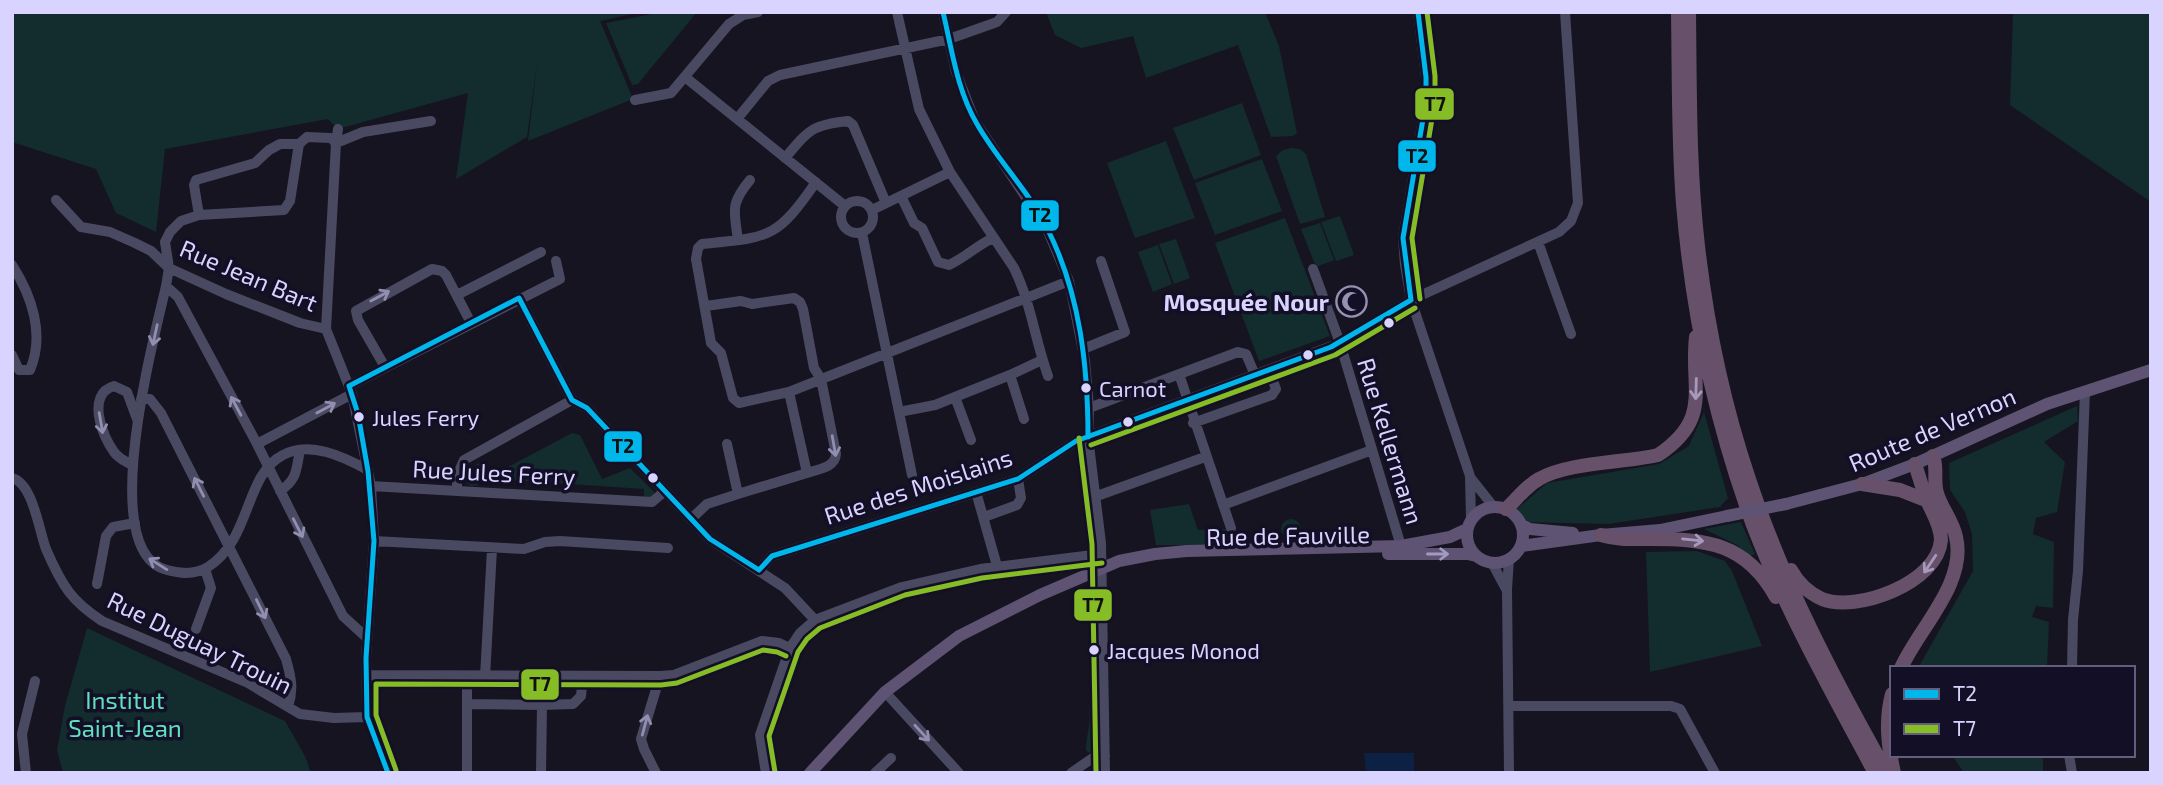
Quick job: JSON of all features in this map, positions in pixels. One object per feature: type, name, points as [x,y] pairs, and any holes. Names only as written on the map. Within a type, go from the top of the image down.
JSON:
[{"type":"highway","points":[[1678,12],[1683,201],[1698,321],[1718,412],[1754,525],[1797,627],[1875,773]]},
{"type":"highway","points":[[1689,12],[1692,185],[1703,284],[1726,395],[1749,479],[1767,526],[1812,630],[1887,773]]},
{"type":"highway","points":[[1500,508],[1541,477],[1658,455],[1681,437],[1695,404],[1697,387],[1694,352],[1698,321]]},
{"type":"highway","points":[[1902,666],[1955,575],[1958,559],[1957,538],[1936,492],[1933,456]]},
{"type":"highway","points":[[1767,526],[1792,573],[1804,588],[1824,600],[1839,602],[1862,599],[1897,590],[1914,582],[1925,572],[1935,559],[1941,541],[1939,525],[1915,464]]},
{"type":"highway","points":[[1862,484],[1900,490],[1928,501]]},
{"type":"highway","points":[[1601,535],[1614,539],[1689,539],[1730,549],[1762,575],[1783,611],[1797,627]]},
{"type":"highway","points":[[1890,712],[1890,755]]},
{"type":"main road","name":"Route de Vernon","points":[[1601,535],[1660,530],[1786,504],[1862,484],[1915,464],[2011,418],[2151,370]]},
{"type":"main road","points":[[1485,508],[1500,508],[1518,518],[1523,532],[1521,546],[1509,559],[1492,564],[1476,556],[1467,544],[1469,524],[1485,508]]},
{"type":"main road","name":"Rue de Fauville","points":[[810,773],[886,692],[960,636],[1040,595],[1123,560],[1187,551],[1401,546],[1450,537],[1469,524]]},
{"type":"main road","points":[[1521,525],[1551,531],[1601,535]]},
{"type":"main road","points":[[1521,546],[1601,535]]},
{"type":"main road","name":"Rue de Fauville","points":[[1101,569],[1185,558],[1476,556]]},
{"type":"street","points":[[635,100],[671,93],[729,24],[743,15],[758,12]]},
{"type":"street","points":[[897,12],[919,109],[950,172],[1014,268],[1027,297],[1048,376]]},
{"type":"street","points":[[943,12],[956,72],[975,121],[1047,229],[1069,281],[1083,349],[1088,437],[1097,496],[1101,554],[1105,773]]},
{"type":"street","points":[[737,119],[768,80],[780,75],[948,39],[997,22],[1006,12]]},
{"type":"street","points":[[1418,12],[1426,77],[1426,101],[1403,238],[1411,300],[1470,477],[1469,524]]},
{"type":"street","name":"Rue des Moislains","points":[[759,570],[772,556],[1017,479],[1076,441],[1340,343],[1411,300],[1559,232],[1571,221],[1578,204],[1565,12]]},
{"type":"street","points":[[685,77],[845,206]]},
{"type":"street","points":[[336,143],[363,132],[431,121]]},
{"type":"street","points":[[785,158],[809,130],[826,123],[848,121],[853,125],[886,203]]},
{"type":"street","points":[[326,329],[338,129]]},
{"type":"street","points":[[336,143],[331,138],[307,137],[299,144],[290,201],[284,210],[199,215],[181,221],[170,232],[165,242],[169,268],[142,399],[132,465],[136,536],[152,563],[173,572],[193,573],[205,569],[231,547],[268,467],[281,455],[300,450],[334,454],[368,470]]},
{"type":"street","points":[[199,215],[194,185],[196,180],[255,163],[280,144],[299,144]]},
{"type":"street","points":[[872,210],[950,172]]},
{"type":"street","points":[[737,240],[734,206],[738,195],[750,180]]},
{"type":"street","points":[[816,182],[798,208],[780,227],[767,235],[702,244],[698,248],[696,259],[711,343],[721,353],[733,398],[739,403],[789,392],[1069,281]]},
{"type":"street","points":[[901,195],[914,223],[922,228],[938,262],[949,265],[968,256],[974,247],[993,238]]},
{"type":"street","name":"Rue Jean Bart","points":[[56,200],[82,227],[110,232],[135,243],[150,251],[169,268],[226,294],[300,323],[326,329],[351,390],[371,486],[374,541],[367,638],[367,717],[388,773]]},
{"type":"street","points":[[860,201],[872,210],[872,224],[862,233],[851,232],[843,225],[841,215],[845,206],[860,201]]},
{"type":"street","points":[[862,233],[912,475]]},
{"type":"street","points":[[1538,242],[1570,334]]},
{"type":"street","points":[[457,295],[541,252]]},
{"type":"street","points":[[257,444],[351,390],[385,367],[560,279],[556,261]]},
{"type":"street","points":[[1083,349],[1125,332],[1101,261]]},
{"type":"street","points":[[12,265],[32,307],[37,327],[30,370],[19,370],[12,355]]},
{"type":"street","points":[[385,367],[358,320],[358,308],[436,269],[446,275],[471,323]]},
{"type":"street","name":"Rue Kellermann","points":[[1313,269],[1340,343],[1401,546]]},
{"type":"street","points":[[166,286],[178,298],[257,444],[343,615],[367,638]]},
{"type":"street","points":[[519,298],[572,400],[587,408],[710,539],[785,589],[815,620]]},
{"type":"street","points":[[691,519],[707,504],[807,473],[832,464],[836,459],[821,379],[814,368],[800,302],[794,298],[752,304],[741,301],[706,306]]},
{"type":"street","points":[[1088,408],[1242,352],[1246,354],[1255,375]]},
{"type":"street","points":[[899,412],[935,405],[1042,360]]},
{"type":"street","points":[[1193,423],[1272,395],[1276,389],[1269,370]]},
{"type":"street","points":[[1179,374],[1193,423],[1231,528]]},
{"type":"street","points":[[1010,375],[1024,419]]},
{"type":"street","points":[[132,465],[120,459],[103,436],[99,410],[104,390],[114,386],[127,392],[138,422]]},
{"type":"street","points":[[2071,666],[2085,391]]},
{"type":"street","points":[[789,392],[807,473]]},
{"type":"street","points":[[956,397],[971,440]]},
{"type":"street","points":[[142,399],[150,399],[156,404],[286,659],[292,679],[292,695],[288,707]]},
{"type":"street","points":[[457,491],[457,476],[464,460],[572,400]]},
{"type":"street","points":[[727,444],[738,494]]},
{"type":"street","points":[[280,491],[291,484],[294,478],[300,450]]},
{"type":"street","points":[[1223,505],[1373,450]]},
{"type":"street","points":[[1097,496],[1205,457]]},
{"type":"street","points":[[1470,477],[1500,508]]},
{"type":"street","name":"Rue Duguay Trouin","points":[[12,478],[19,480],[24,486],[45,547],[69,593],[102,621],[248,683],[308,716],[367,717]]},
{"type":"street","points":[[984,517],[1017,505],[1021,498],[1017,479]]},
{"type":"street","name":"Rue Jules Ferry","points":[[371,486],[652,502],[665,491]]},
{"type":"street","points":[[976,492],[997,566]]},
{"type":"street","points":[[97,584],[106,536],[113,527],[135,523]]},
{"type":"street","points":[[374,541],[492,549],[523,549],[545,542],[560,541],[668,548]]},
{"type":"street","points":[[485,677],[492,549]]},
{"type":"street","points":[[766,773],[760,735],[790,648],[800,633],[815,620],[902,587],[997,566],[1101,554]]},
{"type":"street","points":[[1509,559],[1509,773]]},
{"type":"street","points":[[1492,564],[1507,589]]},
{"type":"street","points":[[196,629],[211,588],[205,569]]},
{"type":"street","points":[[367,675],[660,676],[674,675],[762,641],[779,643],[790,648]]},
{"type":"street","points":[[467,676],[467,773]]},
{"type":"street","points":[[467,704],[573,704],[581,696],[583,676]]},
{"type":"street","points":[[656,773],[641,739],[660,676]]},
{"type":"street","points":[[26,773],[22,734],[36,681]]},
{"type":"street","points":[[886,692],[959,773]]},
{"type":"street","points":[[541,773],[542,705]]},
{"type":"street","points":[[1508,706],[1671,706],[1680,709],[1715,773]]},
{"type":"street","points":[[1071,773],[1097,755],[1105,755]]},
{"type":"street","points":[[875,773],[891,758]]},
{"type":"green space","points":[[12,12],[642,12],[600,21],[633,99],[528,141],[537,64],[527,137],[456,179],[468,93],[338,129],[328,119],[165,149],[156,232],[116,213],[96,169],[12,142]]},
{"type":"green space","points":[[662,12],[697,12],[638,84],[632,85],[606,23]]},
{"type":"green space","points":[[1046,12],[1265,12],[1279,46],[1297,133],[1293,136],[1271,137],[1238,45],[1146,78],[1133,36],[1081,48],[1055,35]]},
{"type":"green space","points":[[2013,12],[2151,12],[2151,202],[2010,105]]},
{"type":"green space","points":[[1242,103],[1261,155],[1194,180],[1173,128]]},
{"type":"green space","points":[[1166,141],[1195,218],[1135,238],[1107,163]]},
{"type":"green space","points":[[1300,149],[1306,154],[1325,217],[1300,224],[1276,156],[1283,150]]},
{"type":"green space","points":[[1262,159],[1282,211],[1215,235],[1195,183]]},
{"type":"green space","points":[[1340,216],[1354,255],[1336,261],[1321,222]]},
{"type":"green space","points":[[1285,218],[1330,336],[1259,361],[1215,243]]},
{"type":"green space","points":[[1320,223],[1334,260],[1316,267],[1301,229]]},
{"type":"green space","points":[[1176,239],[1190,278],[1174,284],[1159,244]]},
{"type":"green space","points":[[1158,245],[1172,284],[1153,292],[1138,252]]},
{"type":"green space","points":[[2077,406],[2078,421],[2044,442],[2065,462],[2057,512],[2036,518],[2033,534],[2054,542],[2053,608],[2036,606],[2032,617],[2049,622],[2047,666],[1919,666],[1973,571],[1972,534],[1965,512],[1950,490],[1949,463]]},
{"type":"green space","points":[[1704,412],[1728,498],[1720,507],[1608,524],[1524,522],[1517,509],[1547,483],[1659,464],[1689,446]]},
{"type":"green space","points":[[572,433],[580,435],[602,479],[630,468],[655,493],[651,497],[644,497],[644,489],[479,478],[478,485],[471,486],[465,482],[467,472],[480,462],[493,475]]},
{"type":"green space","points":[[1189,504],[1198,530],[1228,529],[1232,540],[1226,545],[1156,545],[1150,510]]},
{"type":"green space","points":[[1291,519],[1298,522],[1301,529],[1298,536],[1291,539],[1284,536],[1281,529],[1284,522]]},
{"type":"green space","points":[[1741,522],[1755,554],[1750,556],[1737,545],[1704,529]]},
{"type":"green space","points":[[1697,551],[1725,561],[1732,571],[1762,646],[1650,672],[1646,552]]},
{"type":"green space","name":"Institut Saint-Jean","points":[[87,628],[285,721],[305,756],[311,773],[63,773],[57,750],[65,706]]},
{"type":"green space","points":[[1096,694],[1097,744],[1089,753],[1086,750],[1090,706],[1093,695]]},
{"type":"green space","points":[[1953,757],[2043,757],[2043,773],[1964,773]]},
{"type":"water","points":[[1364,753],[1414,753],[1414,773],[1366,773]]},
{"type":"transit line","name":"T2","points":[[943,12],[956,70],[970,111],[985,138],[1040,216],[1068,279],[1084,357],[1088,437]]},
{"type":"transit line","name":"T2","points":[[1411,300],[1403,238],[1426,101],[1426,77],[1418,12]]},
{"type":"transit line","name":"T7","points":[[1420,299],[1412,238],[1435,101],[1435,76],[1427,12]]},
{"type":"transit line","name":"T2","points":[[519,298],[572,400],[587,408],[710,539],[759,570]]},
{"type":"transit line","name":"T2","points":[[349,386],[519,298]]},
{"type":"transit line","name":"T2","points":[[759,570],[772,556],[1018,479],[1076,441],[1331,347],[1411,300]]},
{"type":"transit line","name":"T7","points":[[1091,445],[1335,355],[1415,308]]},
{"type":"transit line","name":"T2","points":[[349,386],[358,414],[368,471],[374,541],[366,658],[367,717],[388,773]]},
{"type":"transit line","name":"T7","points":[[1079,438],[1092,544],[1096,773]]},
{"type":"transit line","name":"T7","points":[[775,772],[769,736],[798,652],[807,639],[820,628],[905,595],[982,578],[1102,563]]},
{"type":"transit line","name":"T7","points":[[396,770],[376,715],[376,684],[661,685],[677,683],[763,650],[786,656]]},
{"type":"place","name":"Mosquée Nour","points":[[1352,301]]},
{"type":"place","name":"Carnot","points":[[1086,388]]},
{"type":"place","name":"Jules Ferry","points":[[359,417]]},
{"type":"place","name":"Jacques Monod","points":[[1094,650]]}]
